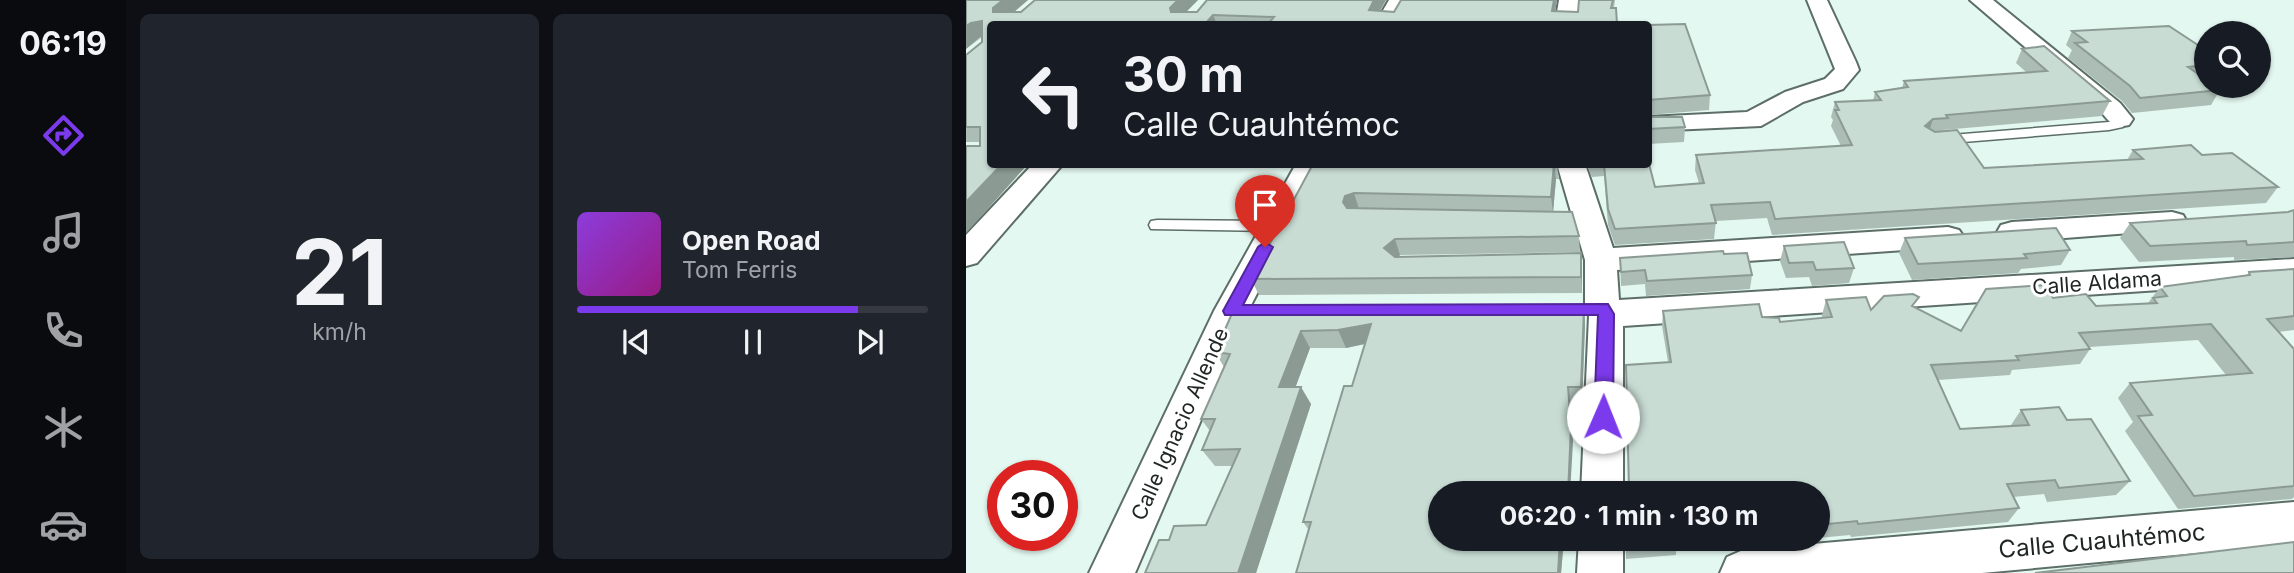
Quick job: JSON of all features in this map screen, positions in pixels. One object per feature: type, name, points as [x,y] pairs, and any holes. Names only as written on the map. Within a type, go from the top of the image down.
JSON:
[{"type":"street","points":[[1388,21],[1399,0]]},
{"type":"street","points":[[1566,21],[1569,0]]},
{"type":"street","points":[[1652,124],[1752,120],[1794,97],[1842,78],[1847,70],[1817,0]]},
{"type":"street","points":[[1980,0],[2111,108],[2120,120]]},
{"type":"street","points":[[966,255],[1045,168]]},
{"type":"street","name":"Calle Ignacio Allende","points":[[1112,573],[1231,311],[1308,168]]},
{"type":"street","points":[[1572,168],[1582,221],[1595,260],[1594,311],[1601,481]]},
{"type":"street","points":[[1595,260],[2206,219]]},
{"type":"street","name":"Calle Aldama","points":[[1594,311],[2294,270]]},
{"type":"street","points":[[1231,311],[1272,311]]},
{"type":"street","name":"Calle Cuauhtémoc","points":[[1743,573],[2294,523]]},
{"type":"street","points":[[1600,573],[1601,551]]},
{"type":"lane","points":[[1929,141],[2109,126],[2118,124],[2120,120]]},
{"type":"lane","points":[[1157,225],[1276,226]]},
{"type":"building","points":[[966,0],[1003,0],[993,8],[993,12],[1021,12],[1035,0],[1178,0],[1170,8],[1171,12],[1197,12],[1207,0],[1374,0],[1369,10],[1394,12],[1401,0],[1554,0],[1552,11],[1578,12],[1579,0],[1613,0],[1611,8],[1616,8],[1617,21],[1271,21],[1274,17],[1213,15],[1208,21],[987,21],[987,168],[998,168],[966,202],[966,146],[980,146],[980,127],[966,127],[966,55],[982,42],[982,21],[966,26]]},
{"type":"building","points":[[1685,24],[1710,95],[1652,100],[1652,25]]},
{"type":"building","points":[[2169,26],[2194,42],[2194,66],[2188,67],[2194,71],[2194,93],[2140,98],[2130,86],[2075,43],[2087,42],[2072,31]]},
{"type":"building","points":[[2044,46],[2110,101],[1946,115],[1948,118],[1933,119],[1925,126],[1935,132],[1957,130],[1984,168],[2143,159],[2133,150],[2191,145],[2202,155],[2232,153],[2278,187],[1775,219],[1770,202],[1711,205],[1716,223],[1615,229],[1608,209],[1604,168],[1650,168],[1655,187],[1704,183],[1696,155],[1852,145],[1835,110],[1839,110],[1835,102],[1881,100],[1875,92],[1908,87],[1904,81],[2047,71],[2022,49]]},
{"type":"building","points":[[1652,117],[1682,117],[1685,127],[1652,129]]},
{"type":"building","points":[[1311,168],[1554,168],[1551,197],[1354,193],[1345,196],[1343,202],[1347,208],[1572,212],[1579,236],[1395,239],[1384,248],[1395,257],[1581,253],[1581,277],[1251,279]]},
{"type":"building","points":[[2294,210],[2294,242],[2247,245],[2246,241],[2150,246],[2130,223],[2288,212]]},
{"type":"building","points":[[2056,228],[2070,250],[2024,254],[2027,258],[1918,264],[1905,238]]},
{"type":"building","points":[[1844,242],[1854,268],[1816,270],[1813,262],[1789,263],[1784,246]]},
{"type":"building","points":[[1723,251],[1724,254],[1747,253],[1752,275],[1647,281],[1645,270],[1621,272],[1620,258]]},
{"type":"building","points":[[2294,269],[2294,316],[2267,319],[2294,349],[2294,486],[2194,496],[2138,416],[2152,415],[2130,383],[2252,373],[2211,324],[2079,333],[2090,349],[2016,356],[2019,360],[1931,365],[1960,429],[2029,425],[2021,410],[2059,407],[2067,420],[2091,419],[2130,481],[2059,488],[2055,480],[2007,484],[2019,508],[1858,524],[1857,521],[1830,524],[1830,481],[1629,481],[1626,365],[1671,362],[1663,311],[1759,304],[1762,317],[1779,318],[1780,322],[1832,317],[1826,300],[1866,297],[1871,310],[1884,296],[1913,294],[1919,297],[1912,306],[1961,331],[1986,289],[2045,285],[2053,298],[2086,294],[2096,306],[2157,303],[2153,298],[2167,296],[2160,287],[2250,275],[2249,272]]},
{"type":"building","points":[[1584,307],[1581,387],[1568,387],[1571,425],[1569,481],[1428,481],[1428,551],[1559,551],[1558,573],[1296,573],[1311,522],[1303,522],[1344,386],[1352,386],[1371,324],[1338,330],[1301,331],[1279,387],[1301,387],[1238,573],[1145,573],[1159,540],[1169,540],[1174,526],[1206,525],[1240,449],[1202,450],[1215,419],[1201,419],[1230,354],[1215,352],[1234,309]]},
{"type":"building","points":[[2294,542],[2294,573],[2035,573]]},
{"type":"route","points":[[1265,247],[1231,311],[1602,309],[1606,314],[1603,417]]}]
